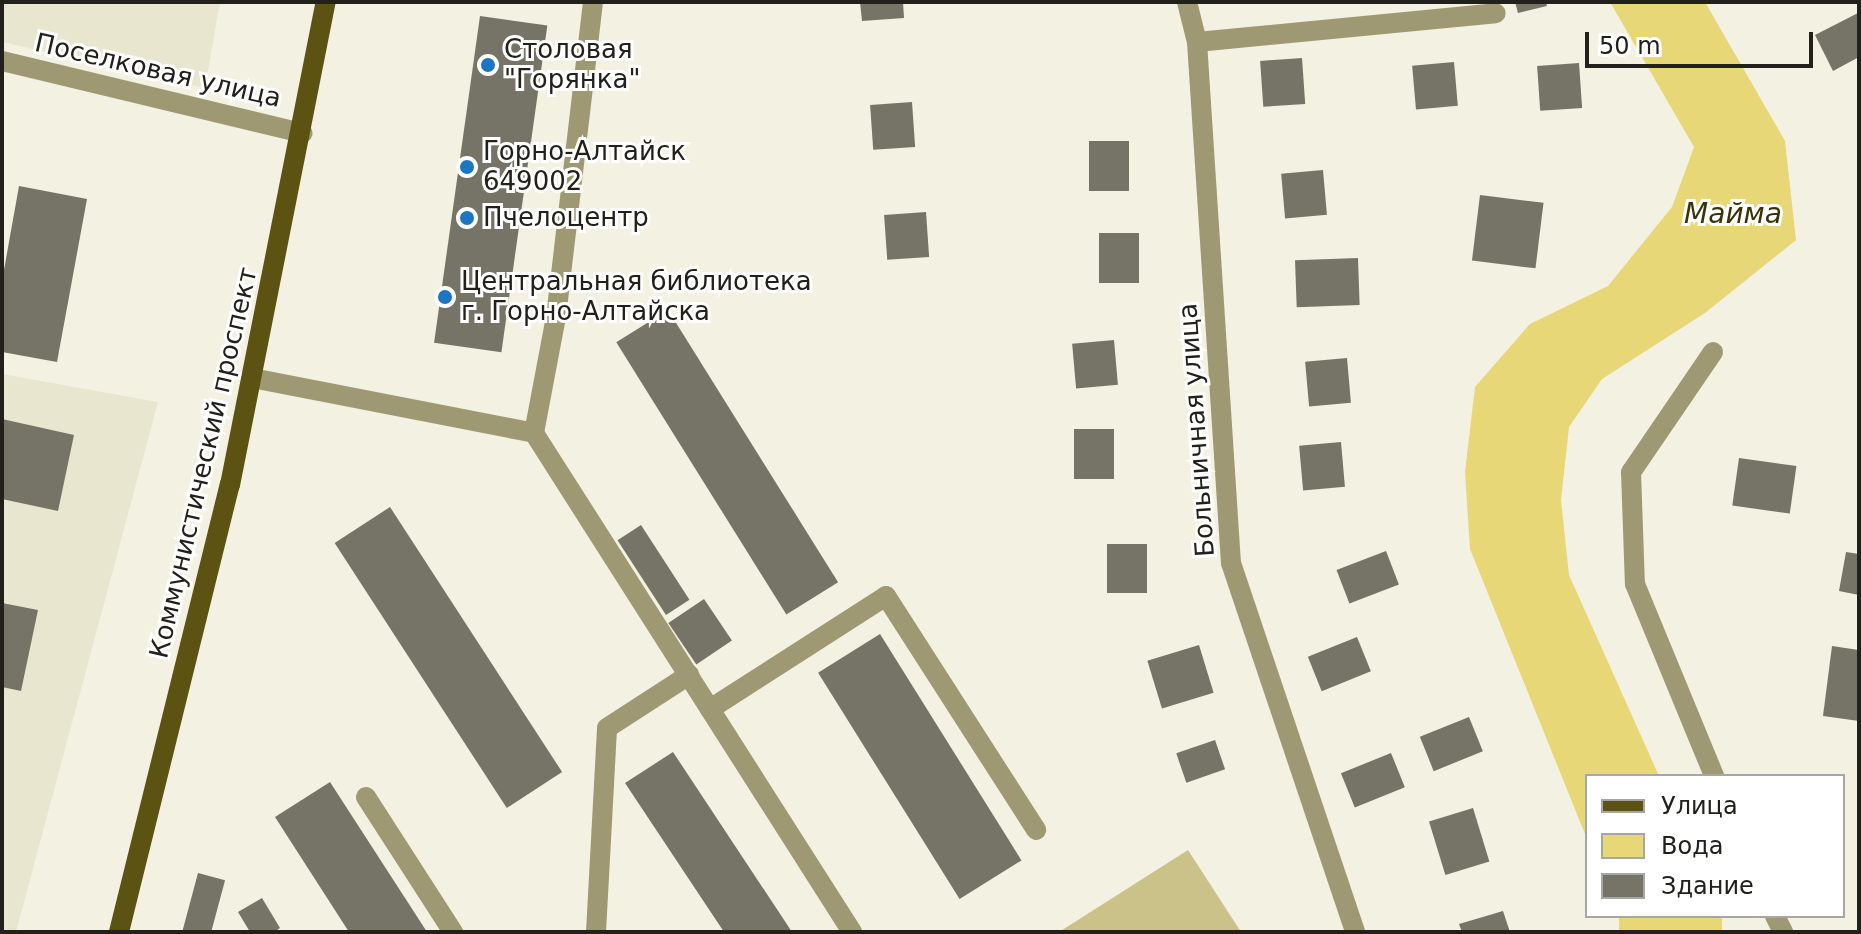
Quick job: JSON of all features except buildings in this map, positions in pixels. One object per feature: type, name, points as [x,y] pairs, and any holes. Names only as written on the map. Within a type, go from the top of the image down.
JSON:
[{"type":"main road","name":"Коммунистический проспект","points":[[119,932],[252,378],[326,2]]},
{"type":"street","points":[[593,2],[556,317],[534,433],[852,932]]},
{"type":"street","name":"Больничная улица","points":[[1187,2],[1197,42],[1231,563],[1355,932]]},
{"type":"street","points":[[1197,42],[1496,13]]},
{"type":"street","name":"Поселковая улица","points":[[2,61],[302,133]]},
{"type":"street","points":[[1713,352],[1631,472],[1635,584],[1713,774]]},
{"type":"street","points":[[252,378],[534,433]]},
{"type":"street","points":[[710,709],[886,596],[1036,830]]},
{"type":"street","points":[[596,932],[607,728],[689,675]]},
{"type":"street","points":[[366,797],[453,932]]},
{"type":"shaded area","points":[[2,2],[220,2],[205,88],[2,42]]},
{"type":"shaded area","points":[[2,374],[158,402],[16,932],[2,932]]},
{"type":"shaded area","points":[[1188,850],[1241,932],[1059,932]]},
{"type":"water","name":"Майма","points":[[1610,2],[1705,2],[1785,141],[1796,240],[1705,313],[1602,379],[1569,427],[1561,500],[1569,575],[1658,774],[1585,774],[1585,834],[1470,549],[1465,472],[1475,387],[1530,324],[1608,286],[1672,207],[1694,147]]},
{"type":"water","points":[[1619,918],[1722,918],[1722,932],[1619,932]]},
{"type":"place","name":"Столовая \"Горянка\"","points":[[488,65]]},
{"type":"place","name":"Горно-Алтайск 649002","points":[[467,167]]},
{"type":"place","name":"Пчелоцентр","points":[[467,218]]},
{"type":"place","name":"Центральная библиотека г. Горно-Алтайска","points":[[445,297]]}]
